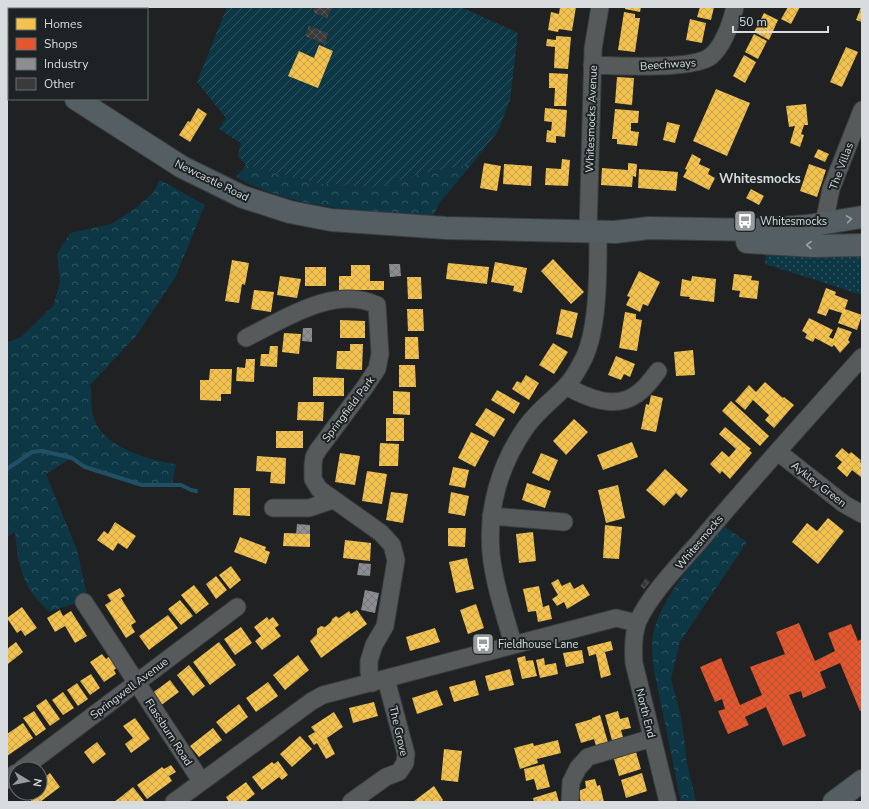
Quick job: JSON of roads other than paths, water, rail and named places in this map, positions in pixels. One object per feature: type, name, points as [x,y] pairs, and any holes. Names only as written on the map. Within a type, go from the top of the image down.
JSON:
[{"type":"highway","name":"Newcastle Road","points":[[78,100],[182,167],[243,197],[290,212],[331,220],[436,228],[600,232]]},
{"type":"highway","points":[[600,232],[649,228],[755,230],[824,223],[862,217]]},
{"type":"highway","points":[[600,232],[652,239],[813,246],[862,245]]},
{"type":"highway","points":[[834,802],[862,781]]},
{"type":"street","name":"Whitesmocks Avenue","points":[[512,644],[495,576],[491,553],[492,516],[495,495],[502,472],[515,445],[526,427],[540,409],[566,386],[576,372],[585,356],[592,331],[597,288],[600,232],[592,65],[600,7]]},
{"type":"street","name":"Beechways","points":[[592,65],[660,66],[700,62],[710,58],[716,51],[731,21],[735,7]]},
{"type":"street","name":"The Villas","points":[[824,223],[831,189],[862,110]]},
{"type":"street","name":"Springfield Park","points":[[246,338],[314,304],[329,300],[344,299],[369,301],[377,305],[380,354],[377,369],[314,457],[313,479],[319,489],[381,533],[392,545],[396,560],[385,626],[374,645],[369,661],[369,672],[379,681]]},
{"type":"street","name":"Whitesmocks","points":[[637,623],[645,608],[656,593],[716,521],[862,357]]},
{"type":"street","points":[[566,386],[594,400],[610,402],[624,400],[636,395],[646,386],[658,371]]},
{"type":"street","name":"Aykley Green","points":[[778,452],[844,504],[862,514]]},
{"type":"street","points":[[273,508],[309,508],[333,500]]},
{"type":"street","points":[[492,516],[564,522]]},
{"type":"street","name":"Flassburn Road","points":[[84,602],[201,781]]},
{"type":"street","name":"Springwell Avenue","points":[[32,761],[237,607]]},
{"type":"street","points":[[174,802],[312,701],[322,696],[512,644],[616,618],[637,623]]},
{"type":"street","name":"North End","points":[[637,623],[633,649],[634,663],[668,802]]},
{"type":"street","name":"The Grove","points":[[351,802],[386,777],[399,772],[405,763],[406,754],[379,681]]},
{"type":"street","points":[[570,802],[571,782],[578,768],[588,757],[652,738]]},
{"type":"waterway","points":[[7,469],[32,452],[43,451],[72,458],[85,467],[142,485],[181,485],[196,491]]},
{"type":"place","name":"Whitesmocks","points":[[745,221]]},
{"type":"place","name":"Fieldhouse Lane","points":[[483,644]]},
{"type":"district","name":"Whitesmocks","points":[[760,178]]}]
